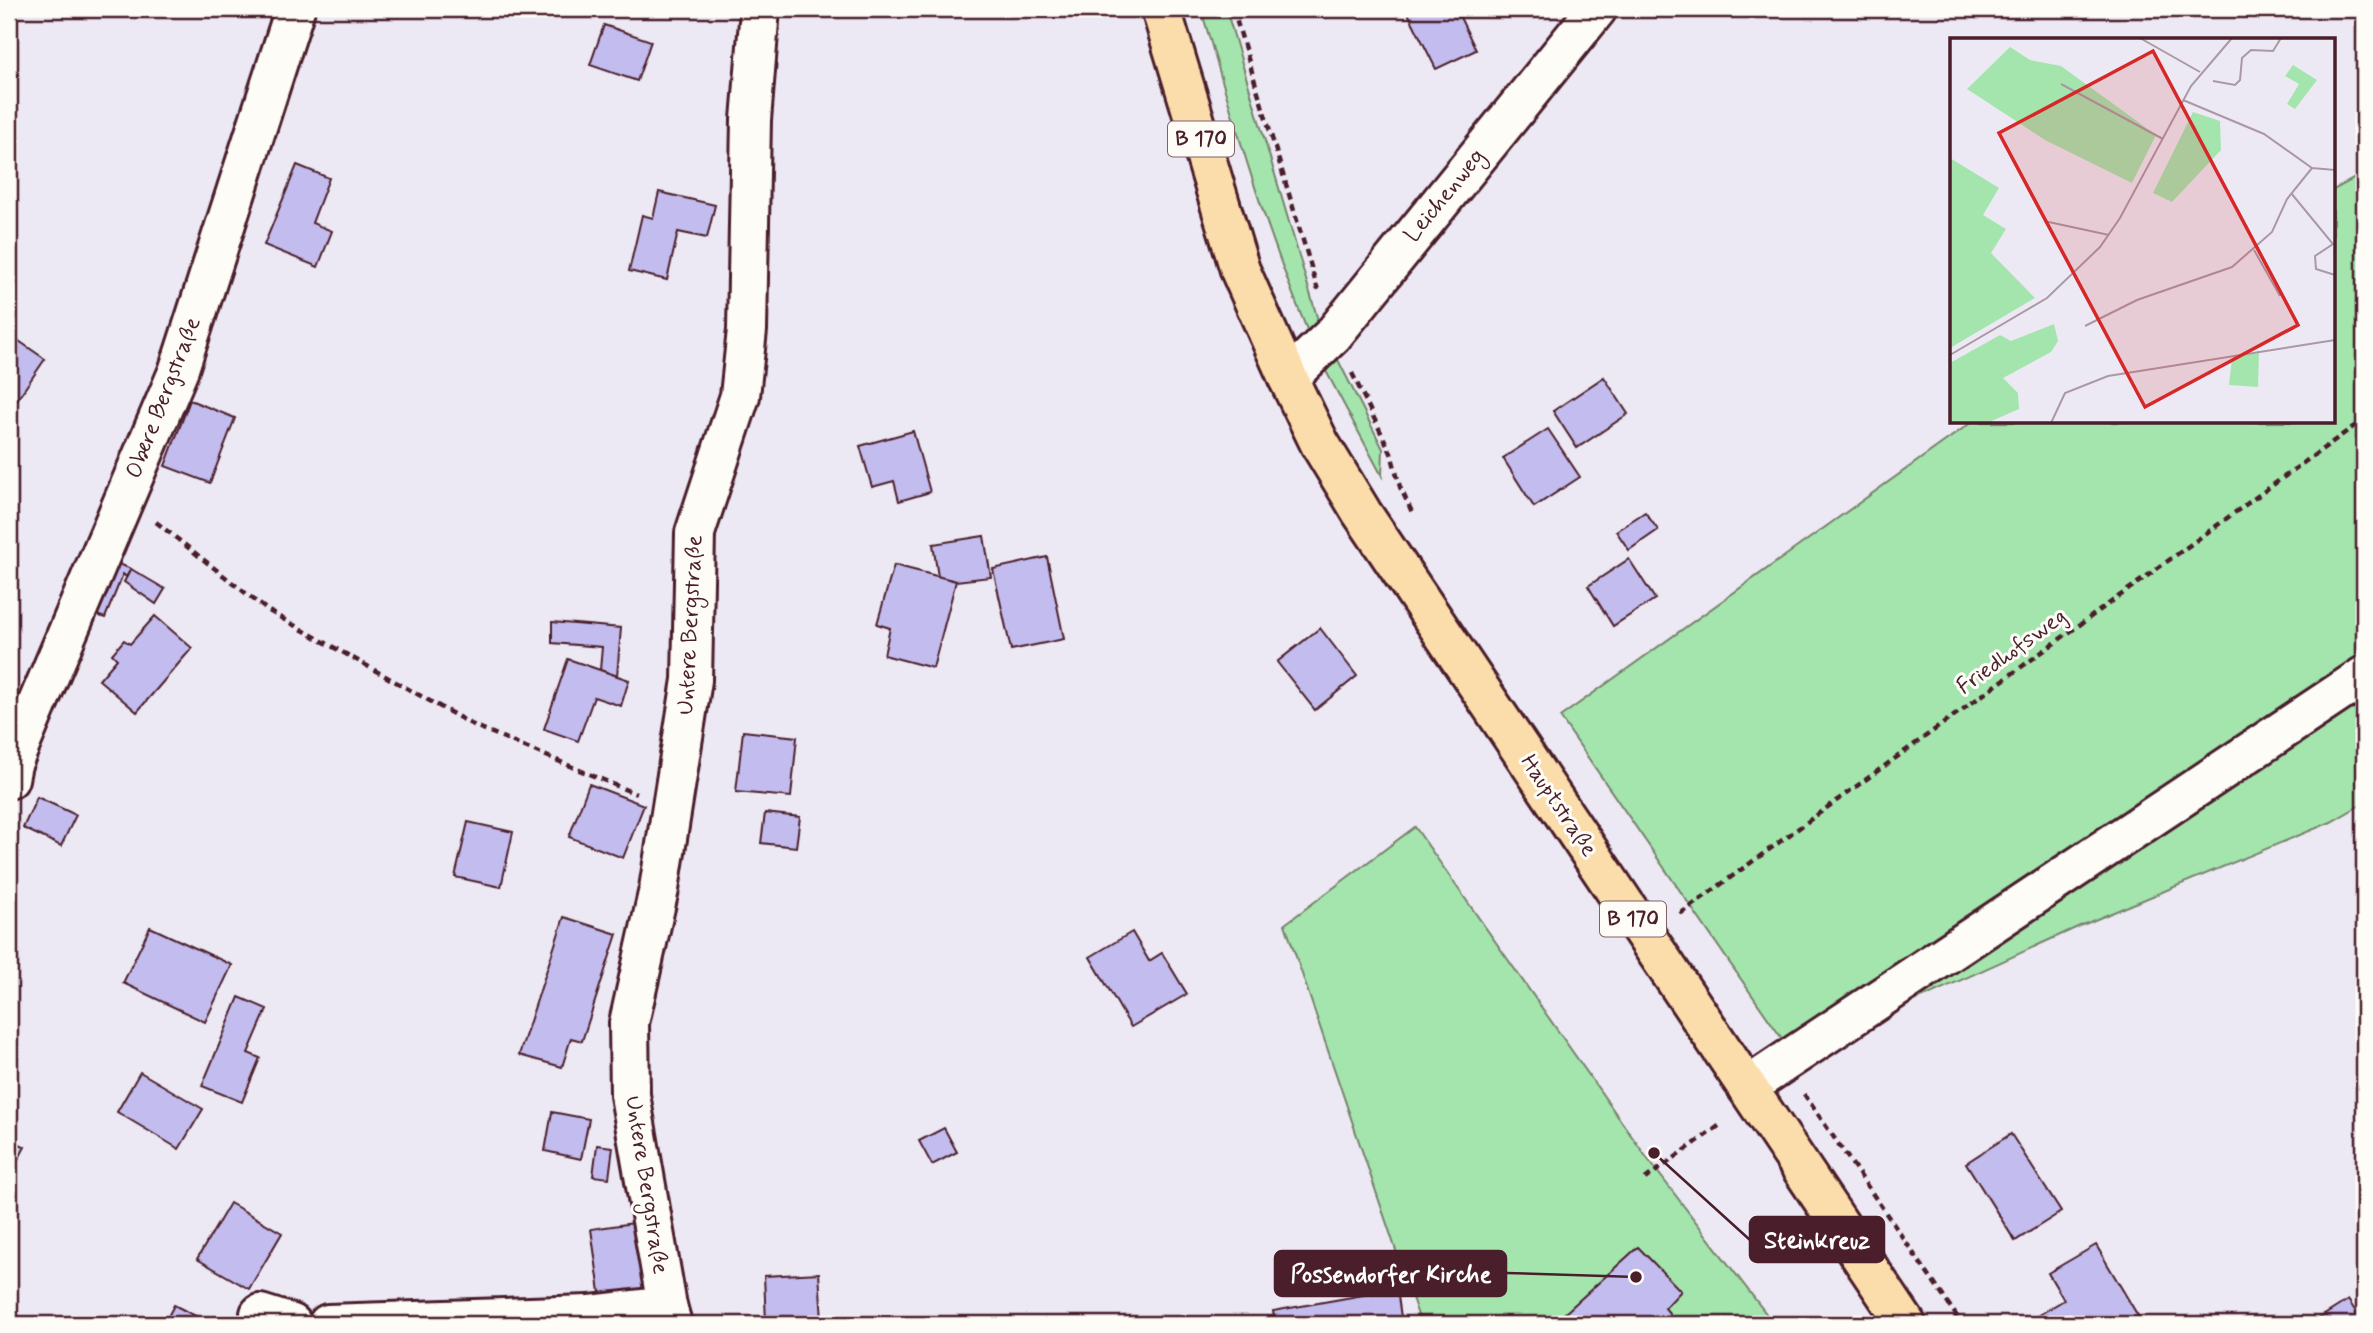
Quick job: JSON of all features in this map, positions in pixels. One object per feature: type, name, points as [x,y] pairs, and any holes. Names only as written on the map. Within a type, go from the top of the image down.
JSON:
[{"type":"main road","name":"Hauptstraße","points":[[1161,9],[1240,270],[1320,444],[1362,513],[1906,1324]]},
{"type":"street","name":"Obere Bergstraße","points":[[9,779],[12,764],[178,372],[295,9]]},
{"type":"street","name":"Untere Bergstraße","points":[[669,1315],[630,1095],[629,1023],[659,889],[692,680],[695,533],[740,396],[747,330],[751,120],[760,9]]},
{"type":"street","name":"Leichenweg","points":[[1288,378],[1333,335],[1597,9]]},
{"type":"street","points":[[1751,1093],[1783,1063],[2364,676]]},
{"type":"street","points":[[328,1324],[589,1315],[669,1315]]},
{"type":"path","points":[[1233,9],[1333,335],[1391,453],[1400,487],[1415,518]]},
{"type":"path","name":"Friedhofsweg","points":[[1688,925],[1680,914],[2364,419]]},
{"type":"path","points":[[126,497],[267,610],[471,724],[673,809]]},
{"type":"path","points":[[1783,1063],[1958,1318],[1954,1324]]},
{"type":"path","points":[[1645,1179],[1751,1093]]},
{"type":"green space","points":[[1201,9],[1226,9],[1320,327],[1308,332],[1263,212]]},
{"type":"green space","points":[[2364,173],[2364,803],[2331,822],[2080,926],[1794,1056],[1560,717],[1969,424],[2334,424],[2334,189]]},
{"type":"green space","points":[[1336,356],[1383,449],[1382,476],[1326,371]]},
{"type":"green space","points":[[1415,827],[1647,1158],[1774,1324],[1421,1324],[1285,924]]},
{"type":"building","points":[[1406,9],[1456,9],[1476,50],[1436,69]]},
{"type":"building","points":[[604,25],[651,41],[637,81],[590,65]]},
{"type":"building","points":[[297,165],[329,178],[312,223],[332,231],[318,267],[264,245]]},
{"type":"building","points":[[659,192],[715,205],[707,238],[678,232],[667,280],[629,271],[642,215],[653,218]]},
{"type":"building","points":[[16,339],[45,359],[17,400],[9,395],[9,349]]},
{"type":"building","points":[[1604,377],[1628,414],[1577,448],[1553,411]]},
{"type":"building","points":[[190,400],[235,418],[210,483],[165,466]]},
{"type":"building","points":[[1548,429],[1580,477],[1534,507],[1503,458]]},
{"type":"building","points":[[913,431],[930,492],[899,501],[894,481],[872,487],[860,446]]},
{"type":"building","points":[[1645,512],[1658,530],[1629,550],[1616,531]]},
{"type":"building","points":[[984,536],[991,577],[956,581],[938,577],[933,544]]},
{"type":"building","points":[[1047,557],[1064,639],[1011,650],[993,569]]},
{"type":"building","points":[[1629,559],[1655,599],[1613,626],[1588,586]]},
{"type":"building","points":[[112,561],[131,569],[126,577],[123,574],[105,618],[91,613]]},
{"type":"building","points":[[894,565],[956,581],[933,668],[884,655],[890,628],[877,624]]},
{"type":"building","points":[[131,569],[165,589],[156,604],[124,582]]},
{"type":"building","points":[[155,616],[192,648],[137,712],[99,680],[117,659],[112,654],[124,640],[130,644]]},
{"type":"building","points":[[552,622],[621,628],[617,676],[600,670],[602,647],[552,643]]},
{"type":"building","points":[[1320,628],[1357,676],[1315,710],[1277,662]]},
{"type":"building","points":[[568,659],[629,680],[621,706],[594,697],[578,741],[544,729]]},
{"type":"building","points":[[743,731],[797,737],[791,797],[736,792]]},
{"type":"building","points":[[589,784],[644,805],[623,858],[569,837]]},
{"type":"building","points":[[37,797],[76,815],[61,846],[23,828]]},
{"type":"building","points":[[765,813],[800,817],[796,847],[761,843]]},
{"type":"building","points":[[468,822],[513,832],[501,887],[455,877]]},
{"type":"building","points":[[564,917],[617,934],[582,1041],[571,1038],[562,1067],[519,1055]]},
{"type":"building","points":[[150,927],[232,965],[205,1022],[123,983]]},
{"type":"building","points":[[1132,932],[1149,961],[1162,953],[1187,994],[1131,1027],[1090,957]]},
{"type":"building","points":[[239,997],[267,1009],[248,1053],[260,1058],[242,1102],[202,1086]]},
{"type":"building","points":[[140,1072],[203,1109],[179,1149],[117,1112]]},
{"type":"building","points":[[552,1112],[589,1119],[581,1159],[545,1151]]},
{"type":"building","points":[[944,1128],[957,1152],[932,1165],[919,1141]]},
{"type":"building","points":[[2011,1134],[2061,1212],[2015,1241],[1966,1163]]},
{"type":"building","points":[[9,1138],[25,1147],[9,1177]]},
{"type":"building","points":[[597,1145],[613,1147],[609,1178],[593,1176]]},
{"type":"building","points":[[230,1203],[282,1233],[249,1289],[197,1259]]},
{"type":"building","points":[[641,1222],[651,1291],[601,1299],[591,1229]]},
{"type":"building","points":[[2096,1245],[2141,1321],[2136,1324],[2024,1324],[2064,1300],[2048,1273]]},
{"type":"building","points":[[1638,1247],[1681,1291],[1665,1308],[1678,1324],[1553,1324]]},
{"type":"building","points":[[819,1273],[822,1320],[766,1322],[764,1276]]},
{"type":"building","points":[[1397,1289],[1402,1324],[1275,1324],[1273,1311]]},
{"type":"building","points":[[2348,1300],[2364,1324],[2310,1324]]},
{"type":"building","points":[[174,1305],[211,1324],[164,1324]]},
{"type":"place","name":"Steinkreuz","points":[[1654,1153]]},
{"type":"place","name":"Possendorfer Kirche","points":[[1636,1277]]}]
